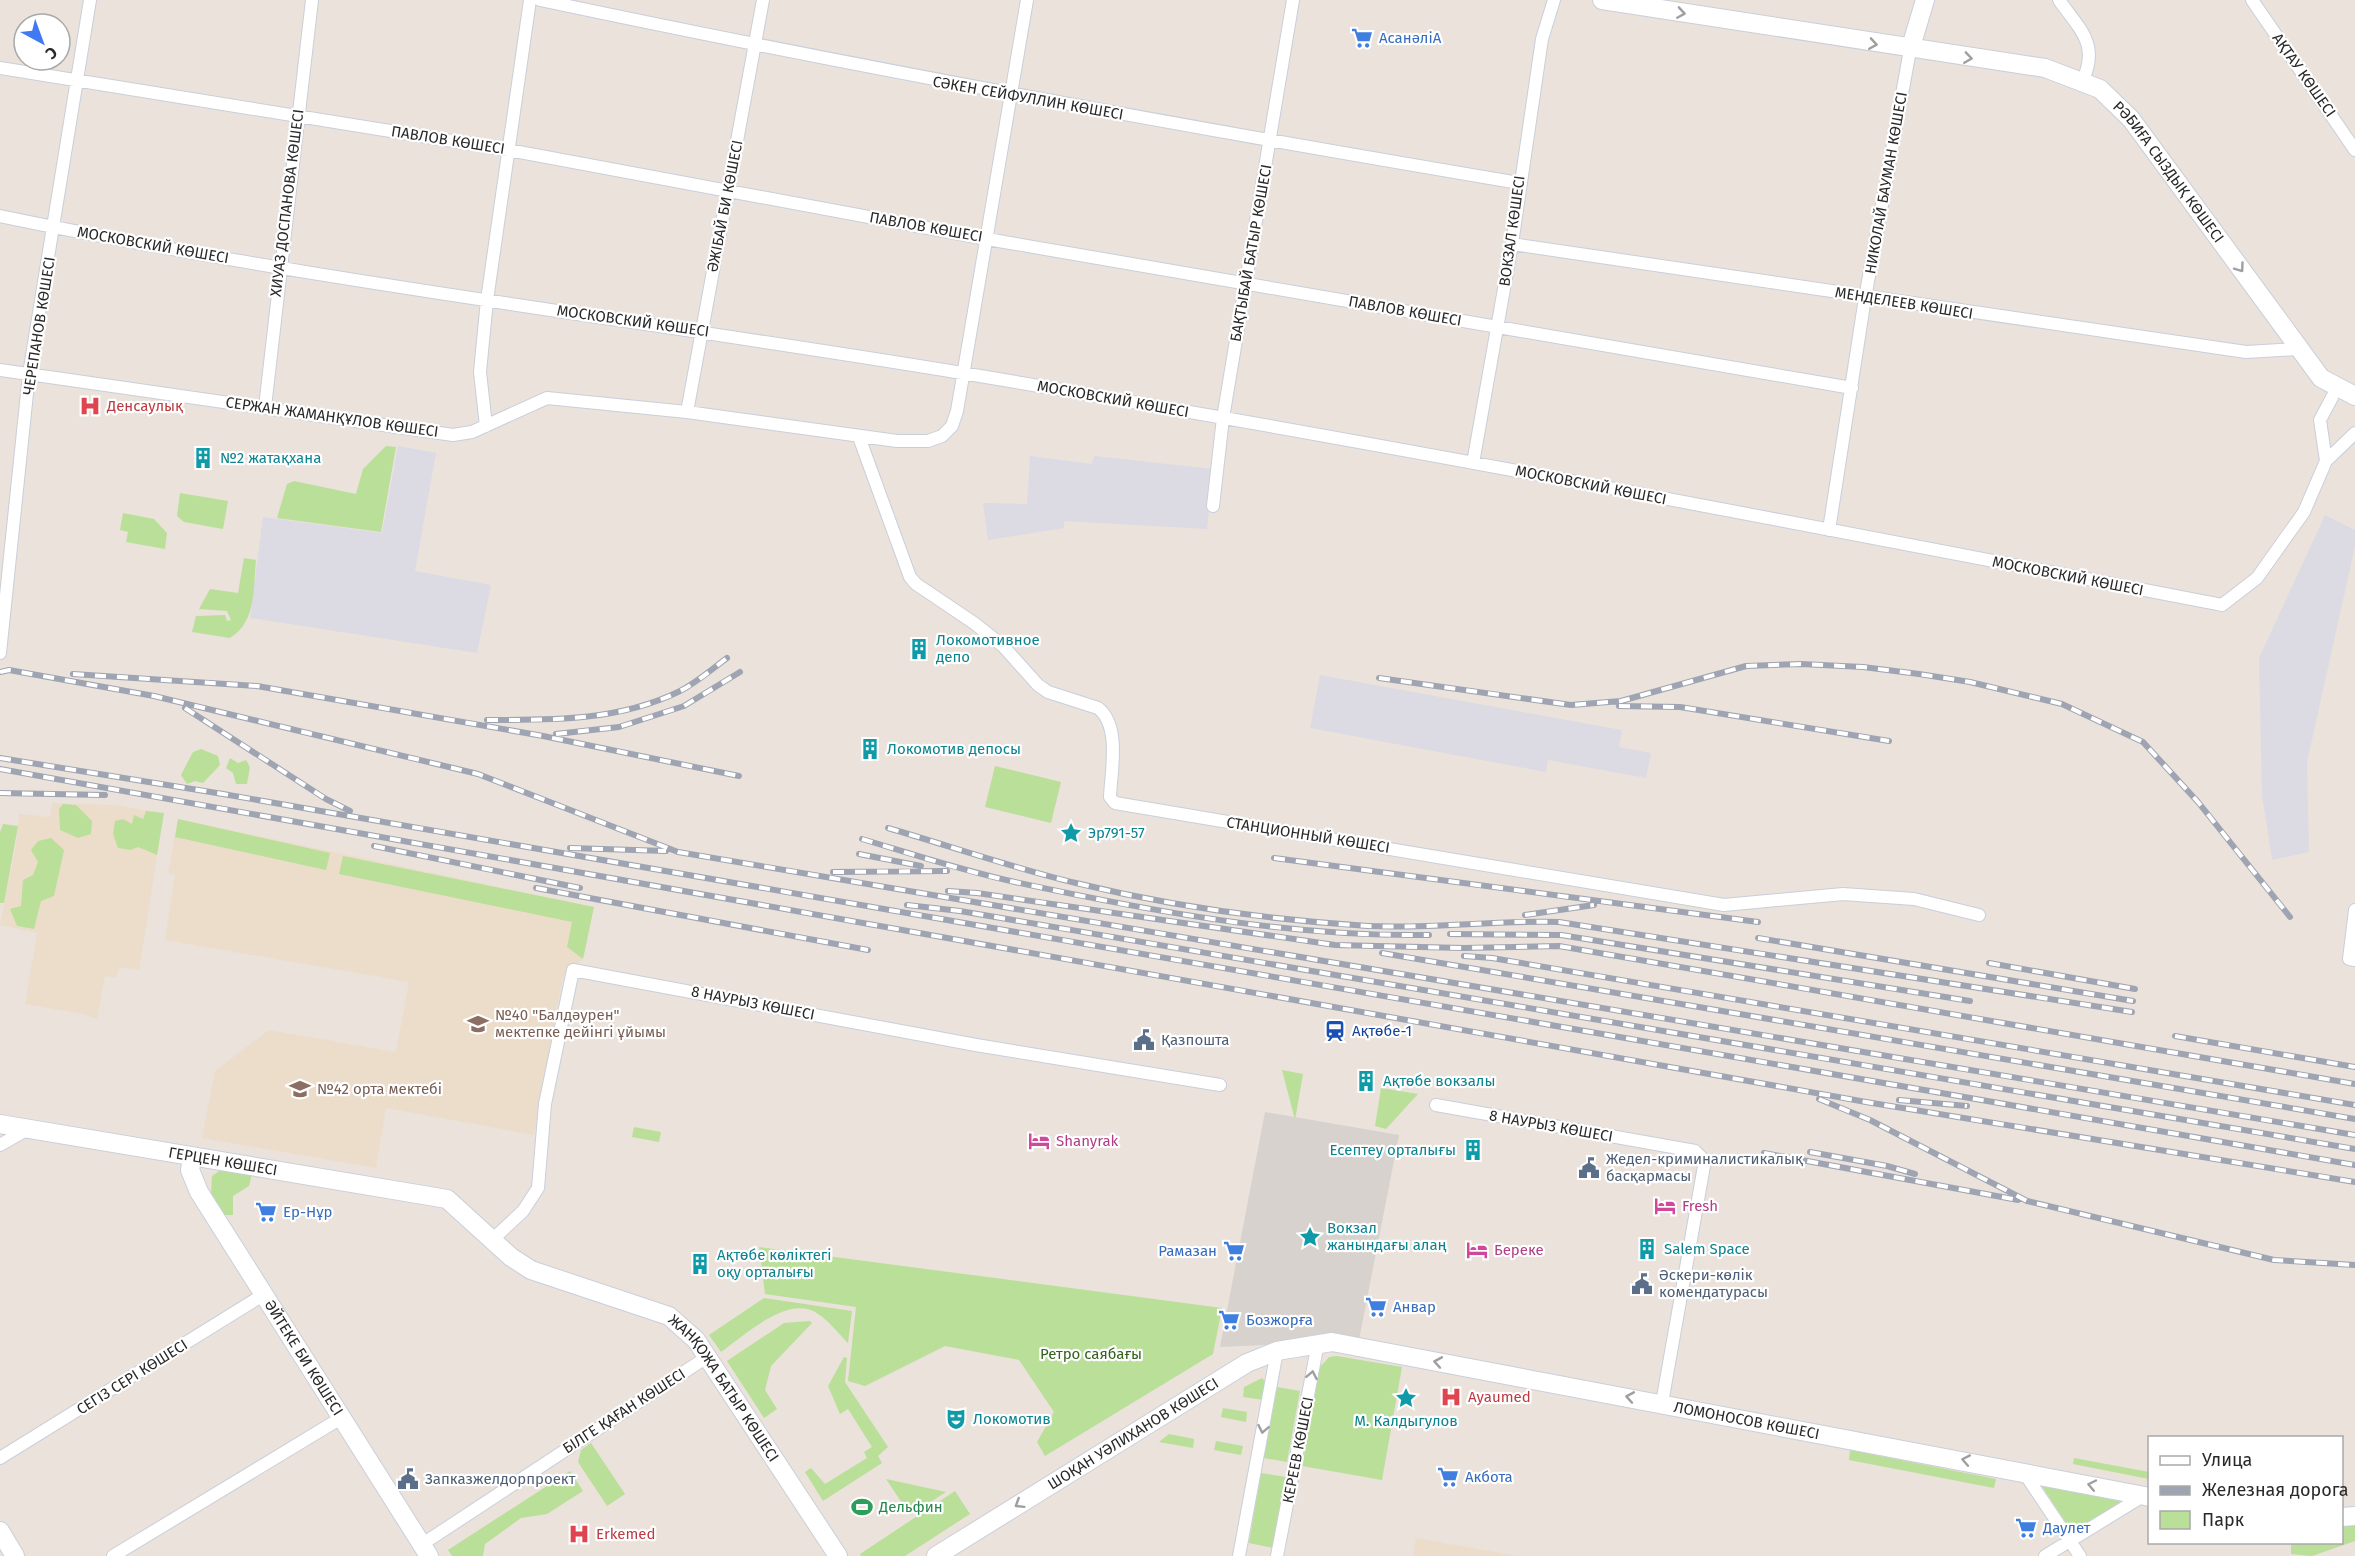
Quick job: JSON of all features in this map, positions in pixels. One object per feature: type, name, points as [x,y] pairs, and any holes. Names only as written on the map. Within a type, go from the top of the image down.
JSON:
[{"type":"street","name":"ЧЕРЕПАНОВ КӨШЕСІ","points":[[0,653],[29,374],[90,0]]},
{"type":"street","name":"ХИУАЗ ДОСПАНОВА КӨШЕСІ","points":[[265,406],[296,117],[312,0]]},
{"type":"street","points":[[486,426],[480,372],[487,300],[530,0]]},
{"type":"street","name":"СӘКЕН СЕЙФУЛЛИН КӨШЕСІ","points":[[540,0],[755,46],[1011,96],[1519,183]]},
{"type":"street","name":"ӘЖІБАЙ БИ КӨШЕСІ","points":[[687,412],[763,0]]},
{"type":"street","points":[[965,374],[1027,0]]},
{"type":"street","name":"БАҚТЫБАЙ БАТЫР КӨШЕСІ","points":[[1213,506],[1223,418],[1293,0]]},
{"type":"street","name":"ВОКЗАЛ КӨШЕСІ","points":[[1473,463],[1512,244],[1519,183],[1542,39],[1554,0]]},
{"type":"street","name":"РӘБИҒА СЫЗДЫҚ КӨШЕСІ","points":[[1602,0],[1910,50],[2045,68],[2100,88],[2131,119],[2321,378],[2355,396]]},
{"type":"street","points":[[1910,50],[1925,0]]},
{"type":"street","points":[[2059,0],[2090,50],[2090,61],[2082,82]]},
{"type":"street","name":"АҚТАУ КӨШЕСІ","points":[[2252,0],[2355,150]]},
{"type":"street","name":"НИКОЛАЙ БАУМАН КӨШЕСІ","points":[[1829,530],[1865,298],[1910,50]]},
{"type":"street","name":"ПАВЛОВ КӨШЕСІ","points":[[0,68],[508,150],[987,239],[1852,388]]},
{"type":"street","name":"МОСКОВСКИЙ КӨШЕСІ","points":[[0,216],[279,267],[701,331],[1223,418],[2222,605],[2257,578],[2304,512],[2326,461]]},
{"type":"street","name":"МЕНДЕЛЕЕВ КӨШЕСІ","points":[[1512,244],[1865,298],[2246,352],[2298,349]]},
{"type":"street","name":"СЕРЖАН ЖАМАНҚҰЛОВ КӨШЕСІ","points":[[0,370],[265,406],[453,435],[486,426],[519,408],[547,398],[687,412],[859,437],[928,441],[942,436],[952,426],[965,374]]},
{"type":"street","points":[[2326,461],[2320,420],[2337,388]]},
{"type":"street","points":[[2326,461],[2355,433]]},
{"type":"street","name":"СТАНЦИОННЫЙ КӨШЕСІ","points":[[859,437],[910,577],[916,584],[1003,646],[1038,685],[1048,692],[1104,713],[1112,728],[1110,797],[1115,803],[1724,905],[1843,894],[1914,899],[1979,915]]},
{"type":"street","points":[[2355,910],[2349,959],[2355,960]]},
{"type":"street","name":"8 НАУРЫЗ КӨШЕСІ","points":[[492,1240],[523,1211],[538,1188],[545,1104],[573,970],[976,1045],[1220,1085]]},
{"type":"street","name":"8 НАУРЫЗ КӨШЕСІ","points":[[1436,1105],[1695,1151],[1701,1157],[1704,1166],[1662,1403]]},
{"type":"street","name":"ГЕРЦЕН КӨШЕСІ","points":[[0,1124],[447,1199]]},
{"type":"street","points":[[0,1145],[28,1129]]},
{"type":"street","name":"ӘЙТЕКЕ БИ КӨШЕСІ","points":[[192,1158],[190,1170],[199,1192],[427,1553]]},
{"type":"street","name":"ЖАНҚОЖА БАТЫР КӨШЕСІ","points":[[447,1199],[492,1240],[531,1270],[677,1320],[696,1340],[838,1556]]},
{"type":"street","name":"СЕГІЗ СЕРІ КӨШЕСІ","points":[[0,1458],[263,1295]]},
{"type":"street","name":"ШОҚАН УӘЛИХАНОВ КӨШЕСІ","points":[[936,1556],[1228,1373],[1277,1351],[1318,1343],[1342,1344]]},
{"type":"street","name":"КЕРЕЕВ КӨШЕСІ","points":[[1277,1556],[1318,1343]]},
{"type":"street","name":"ЛОМОНОСОВ КӨШЕСІ","points":[[1342,1344],[2146,1496]]},
{"type":"street","points":[[1239,1556],[1277,1351]]},
{"type":"street","name":"БІЛГЕ ҚАҒАН КӨШЕСІ","points":[[427,1553],[707,1357]]},
{"type":"street","points":[[113,1556],[341,1418]]},
{"type":"street","points":[[2023,1471],[2080,1556]]},
{"type":"street","points":[[2045,1556],[2146,1496]]},
{"type":"street","points":[[0,1531],[15,1556]]},
{"type":"shaded area","points":[[398,446],[436,453],[415,571],[491,585],[477,653],[250,618],[263,517],[382,533]]},
{"type":"shaded area","points":[[1030,456],[1092,464],[1094,456],[1213,469],[1207,529],[1064,521],[1064,528],[988,540],[983,503],[1027,504]]},
{"type":"shaded area","points":[[2325,515],[2355,530],[2355,546],[2307,762],[2309,852],[2272,860],[2262,795],[2259,658]]},
{"type":"shaded area","points":[[1320,675],[1622,730],[1619,747],[1651,753],[1646,778],[1548,760],[1546,772],[1310,728]]},
{"type":"shaded area","points":[[52,803],[114,805],[164,813],[139,970],[119,967],[116,978],[105,976],[97,1019],[83,1014],[25,1004],[37,933],[0,925],[16,845],[19,814],[50,817]]},
{"type":"shaded area","points":[[178,819],[594,907],[583,959],[563,976],[534,1135],[386,1108],[376,1168],[202,1138],[215,1071],[269,1030],[396,1052],[409,982],[165,940],[175,875],[168,873]]},
{"type":"shaded area","name":"Вокзал жанындағы алаң","points":[[1265,1112],[1399,1135],[1359,1340],[1220,1347]]},
{"type":"shaded area","points":[[1416,1538],[1518,1556],[1413,1556]]},
{"type":"green space","points":[[386,446],[396,447],[381,532],[277,518],[287,484],[294,481],[356,494],[363,469]]},
{"type":"green space","points":[[180,493],[228,501],[223,529],[184,522],[177,516]]},
{"type":"green space","points":[[123,513],[154,519],[167,533],[165,549],[126,542],[128,532],[120,530]]},
{"type":"green space","points":[[244,558],[256,560],[254,593],[245,623],[230,638],[192,632],[196,616],[225,615],[227,621],[231,620],[227,611],[199,609],[210,589],[238,593]]},
{"type":"green space","points":[[201,749],[218,756],[220,765],[203,783],[195,781],[187,784],[181,775],[193,752]]},
{"type":"green space","points":[[230,758],[238,763],[246,760],[250,767],[247,784],[236,784],[233,773],[226,768]]},
{"type":"green space","points":[[995,766],[1061,782],[1051,823],[985,807]]},
{"type":"green space","points":[[63,804],[76,805],[92,821],[91,834],[78,838],[60,830],[59,809]]},
{"type":"green space","points":[[146,811],[164,813],[157,855],[138,847],[131,850],[118,848],[113,834],[115,821],[123,819],[132,824],[134,815],[143,819]]},
{"type":"green space","points":[[178,819],[330,853],[326,870],[175,837]]},
{"type":"green space","points":[[3,824],[18,826],[4,903],[0,903],[0,832]]},
{"type":"green space","points":[[51,838],[64,850],[54,896],[41,901],[34,929],[17,926],[10,909],[21,906],[23,880],[33,875],[38,862],[31,850],[38,841]]},
{"type":"green space","points":[[343,856],[594,907],[583,959],[567,947],[572,922],[339,874]]},
{"type":"green space","points":[[1282,1070],[1303,1074],[1295,1120]]},
{"type":"green space","points":[[1381,1088],[1418,1094],[1386,1129],[1375,1126]]},
{"type":"green space","points":[[634,1127],[661,1132],[659,1142],[632,1137]]},
{"type":"green space","points":[[222,1169],[252,1174],[249,1186],[233,1196],[233,1215],[222,1215],[211,1194],[212,1176]]},
{"type":"green space","name":"Ретро саябағы","points":[[759,1247],[1222,1308],[1213,1354],[1045,1456],[1037,1442],[1054,1412],[1019,1360],[945,1346],[865,1386],[848,1381],[856,1307],[765,1294]]},
{"type":"green space","points":[[764,1298],[852,1311],[848,1343],[818,1314],[806,1309],[794,1309],[767,1319],[721,1352],[709,1335]]},
{"type":"green space","points":[[810,1321],[812,1323],[771,1366],[765,1390],[777,1409],[764,1418],[727,1361],[784,1323]]},
{"type":"green space","points":[[1337,1356],[1402,1367],[1382,1480],[1302,1466],[1320,1367],[1329,1357]]},
{"type":"green space","points":[[844,1357],[847,1358],[845,1382],[888,1447],[878,1456],[882,1463],[823,1501],[805,1472],[811,1468],[825,1484],[867,1458],[864,1452],[872,1447],[848,1409],[840,1414],[828,1386]]},
{"type":"green space","points":[[1262,1378],[1267,1383],[1264,1400],[1243,1397],[1244,1387]]},
{"type":"green space","points":[[1277,1387],[1300,1391],[1287,1462],[1264,1458]]},
{"type":"green space","points":[[1223,1408],[1247,1412],[1246,1422],[1221,1417]]},
{"type":"green space","points":[[1169,1434],[1194,1439],[1193,1448],[1159,1442]]},
{"type":"green space","points":[[1216,1441],[1243,1446],[1241,1455],[1214,1450]]},
{"type":"green space","points":[[591,1443],[625,1494],[607,1506],[578,1462],[581,1450]]},
{"type":"green space","points":[[1850,1450],[1996,1479],[1994,1488],[1849,1460]]},
{"type":"green space","points":[[2074,1458],[2148,1472],[2148,1479],[2073,1464]]},
{"type":"green space","points":[[570,1471],[583,1491],[547,1514],[521,1518],[485,1544],[483,1556],[452,1556],[448,1550]]},
{"type":"green space","points":[[1261,1473],[1286,1477],[1273,1548],[1249,1543]]},
{"type":"green space","points":[[886,1479],[946,1492],[910,1515]]},
{"type":"green space","points":[[2040,1483],[2126,1499],[2072,1532]]},
{"type":"green space","points":[[955,1491],[970,1514],[905,1556],[861,1556],[860,1554]]},
{"type":"green space","points":[[2355,1524],[2355,1541],[2312,1556],[2291,1554],[2291,1544],[2343,1544],[2343,1526]]},
{"type":"railway","points":[[487,720],[560,719],[632,709],[684,689],[727,658]]},
{"type":"railway","points":[[1379,678],[1571,705],[1621,701],[1746,666],[1801,664],[1863,667],[1919,674],[1970,682],[2062,704],[2143,742],[2198,802],[2290,917]]},
{"type":"railway","points":[[0,672],[9,670],[154,696],[478,774],[678,852],[2355,1135]]},
{"type":"railway","points":[[556,734],[619,727],[684,706],[740,672]]},
{"type":"railway","points":[[73,674],[257,686],[543,736],[739,776]]},
{"type":"railway","points":[[1619,706],[1680,707],[1889,741]]},
{"type":"railway","points":[[185,708],[326,799],[350,811]]},
{"type":"railway","points":[[0,758],[223,794],[2355,1165]]},
{"type":"railway","points":[[0,769],[1866,1102],[2355,1182]]},
{"type":"railway","points":[[0,793],[105,795]]},
{"type":"railway","points":[[888,828],[1076,883],[1148,899],[1221,911],[1368,926],[1559,922],[2132,1012]]},
{"type":"railway","points":[[862,839],[996,878],[1169,912],[1325,932],[1429,935]]},
{"type":"railway","points":[[374,846],[580,888]]},
{"type":"railway","points":[[570,848],[666,851]]},
{"type":"railway","points":[[859,854],[921,866]]},
{"type":"railway","points":[[1274,858],[1758,922]]},
{"type":"railway","points":[[833,872],[947,871]]},
{"type":"railway","points":[[536,888],[868,950]]},
{"type":"railway","points":[[948,891],[977,893],[1335,945],[1464,948],[1559,946],[2355,1084]]},
{"type":"railway","points":[[907,905],[960,911],[2355,1149]]},
{"type":"railway","points":[[1525,915],[1594,905]]},
{"type":"railway","points":[[1450,934],[1561,935],[1970,1001]]},
{"type":"railway","points":[[1758,938],[2133,1001]]},
{"type":"railway","points":[[1382,953],[2355,1119]]},
{"type":"railway","points":[[1464,956],[1492,958],[2355,1105]]},
{"type":"railway","points":[[1989,963],[2135,989]]},
{"type":"railway","points":[[2175,1036],[2355,1067]]},
{"type":"railway","points":[[1819,1099],[1870,1120],[2027,1201],[2274,1260],[2355,1265]]},
{"type":"railway","points":[[1899,1100],[1967,1106]]},
{"type":"railway","points":[[1810,1152],[1887,1166],[1915,1174]]},
{"type":"railway","points":[[1764,1153],[2018,1200]]},
{"type":"place","name":"АсанәліА","points":[[1362,38]]},
{"type":"place","name":"Денсаулық","points":[[90,406]]},
{"type":"place","name":"№2 жатақхана","points":[[203,458]]},
{"type":"place","name":"Локомотивное депо","points":[[919,649]]},
{"type":"place","name":"Локомотив депосы","points":[[870,749]]},
{"type":"place","name":"Эр791-57","points":[[1071,833]]},
{"type":"place","name":"№40 \"Балдәурен\" мектепке дейінгі ұйымы","points":[[478,1024]]},
{"type":"place","name":"Ақтөбе-1","points":[[1335,1031]]},
{"type":"place","name":"Қазпошта","points":[[1144,1040]]},
{"type":"place","name":"Ақтөбе вокзалы","points":[[1366,1081]]},
{"type":"place","name":"№42 орта мектебі","points":[[300,1089]]},
{"type":"place","name":"Shanyrak","points":[[1039,1141]]},
{"type":"place","name":"Есептеу орталығы","points":[[1473,1150]]},
{"type":"place","name":"Жедел-криминалистикалық басқармасы","points":[[1589,1168]]},
{"type":"place","name":"Fresh","points":[[1665,1206]]},
{"type":"place","name":"Ер-Нұр","points":[[266,1212]]},
{"type":"place","name":"Вокзал жанындағы алаң","points":[[1310,1237]]},
{"type":"place","name":"Salem Space","points":[[1647,1249]]},
{"type":"place","name":"Береке","points":[[1477,1250]]},
{"type":"place","name":"Рамазан","points":[[1234,1251]]},
{"type":"place","name":"Ақтөбе көліктегі оқу орталығы","points":[[700,1264]]},
{"type":"place","name":"Әскери-көлік комендатурасы","points":[[1642,1284]]},
{"type":"place","name":"Анвар","points":[[1376,1307]]},
{"type":"place","name":"Бозжорға","points":[[1229,1320]]},
{"type":"place","name":"Ayaumed","points":[[1451,1397]]},
{"type":"place","name":"М. Калдыгулов","points":[[1406,1398]]},
{"type":"place","name":"Локомотив","points":[[956,1419]]},
{"type":"place","name":"Акбота","points":[[1448,1477]]},
{"type":"place","name":"Запказжелдорпроект","points":[[408,1479]]},
{"type":"place","name":"Дельфин","points":[[862,1507]]},
{"type":"place","name":"Даулет","points":[[2026,1528]]},
{"type":"place","name":"Erkemed","points":[[579,1534]]}]
